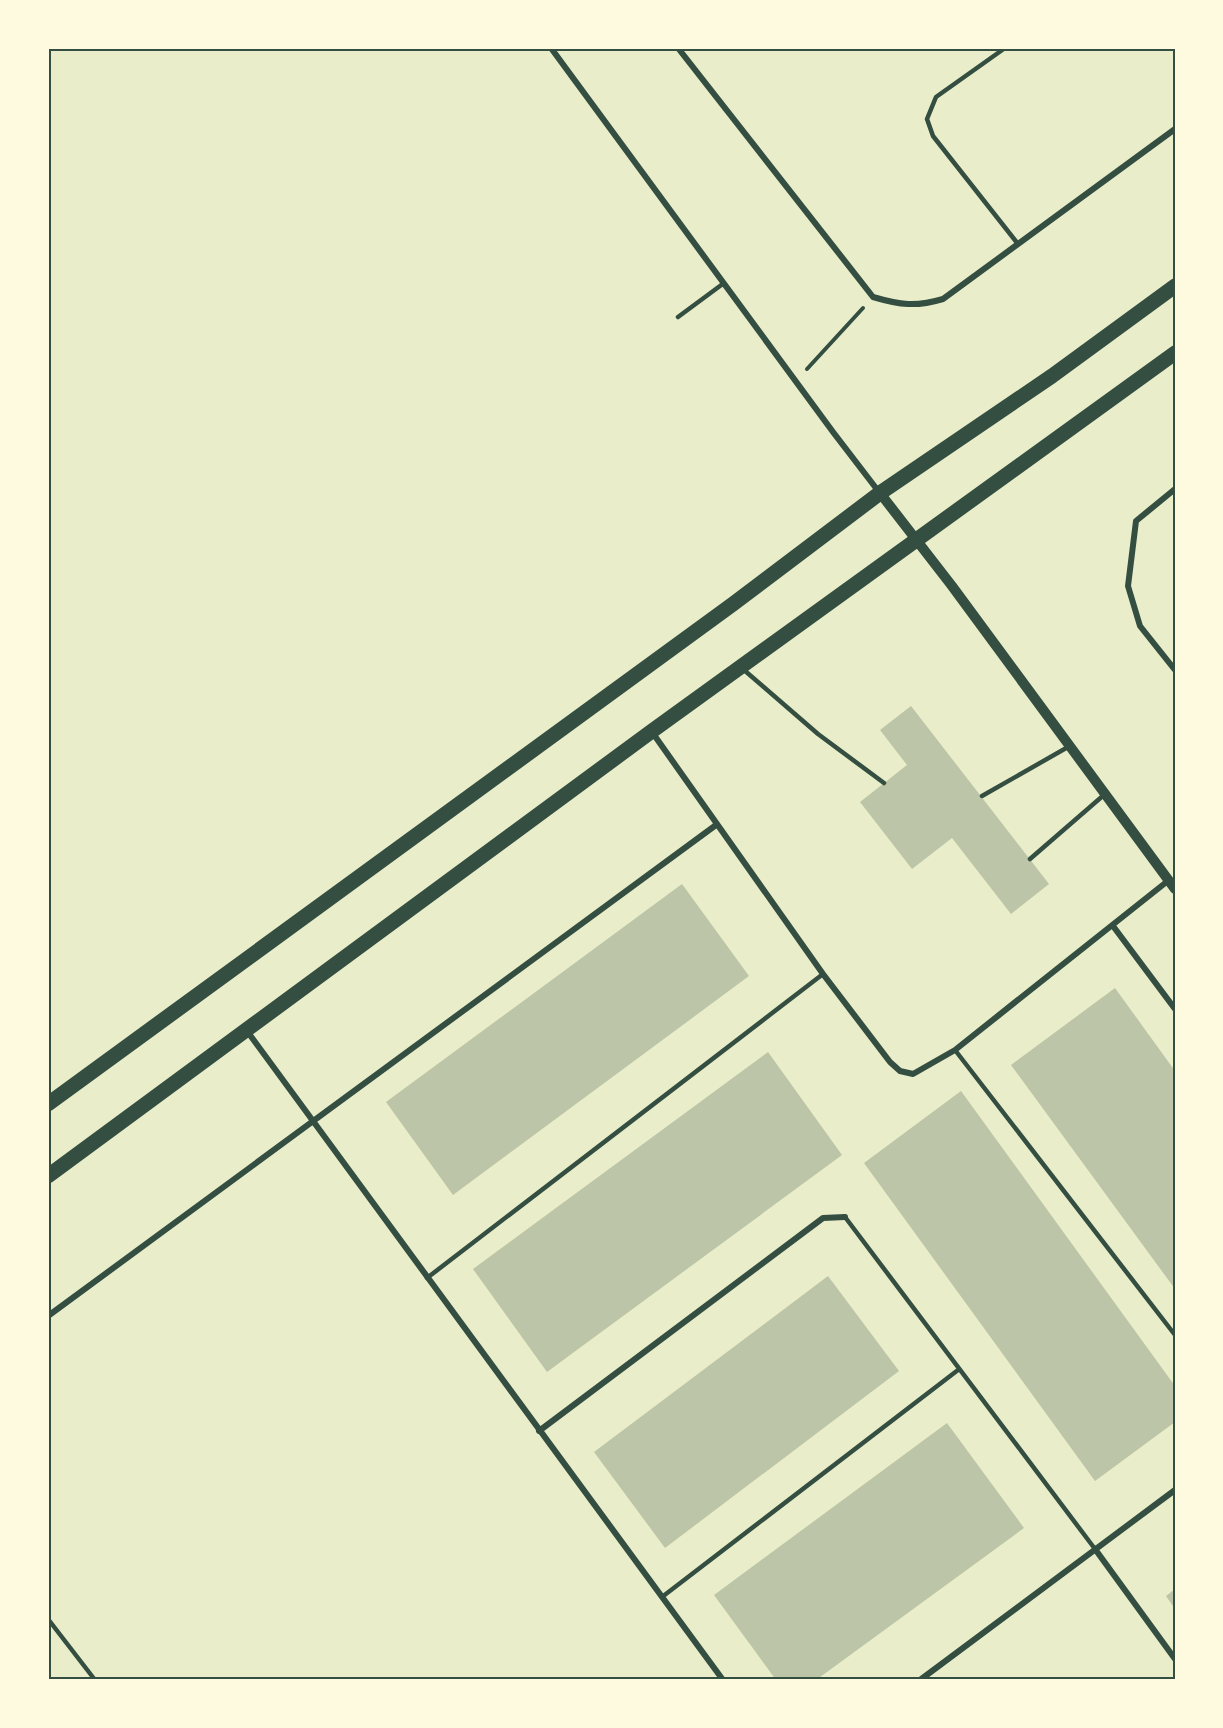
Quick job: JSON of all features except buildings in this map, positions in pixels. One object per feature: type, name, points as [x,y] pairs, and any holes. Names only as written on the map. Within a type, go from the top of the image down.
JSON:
[{"type":"main road","points":[[48,1104],[733,604],[880,493],[1052,376],[1175,285]]},
{"type":"main road","points":[[48,1176],[652,731],[1175,353]]},
{"type":"street","points":[[551,48],[796,381],[1172,884],[1113,926],[955,1050],[913,1074],[900,1071],[890,1062],[823,974],[652,731]]},
{"type":"street","points":[[678,48],[873,297],[894,303],[921,305],[943,299],[1175,129]]},
{"type":"street","points":[[1175,489],[1136,521],[1128,586],[1140,626],[1175,670]]},
{"type":"street","points":[[48,1316],[716,825]]},
{"type":"street","points":[[1113,926],[1175,1009]]},
{"type":"street","points":[[247,1031],[723,1680]]},
{"type":"street","points":[[539,1431],[823,1218],[844,1217]]},
{"type":"street","points":[[920,1680],[1175,1490]]},
{"type":"street","points":[[1095,1549],[1175,1659]]},
{"type":"lane","points":[[1005,48],[936,97],[927,119],[933,136],[1018,244]]},
{"type":"lane","points":[[678,318],[724,283]]},
{"type":"lane","points":[[741,667],[818,734],[884,783]]},
{"type":"lane","points":[[982,796],[1069,746]]},
{"type":"lane","points":[[1030,859],[1105,794]]},
{"type":"lane","points":[[427,1278],[823,974]]},
{"type":"lane","points":[[955,1050],[1175,1335]]},
{"type":"lane","points":[[844,1217],[1095,1549]]},
{"type":"lane","points":[[662,1597],[958,1370]]},
{"type":"lane","points":[[48,1619],[95,1680]]},
{"type":"path","points":[[796,381],[873,297]]}]
